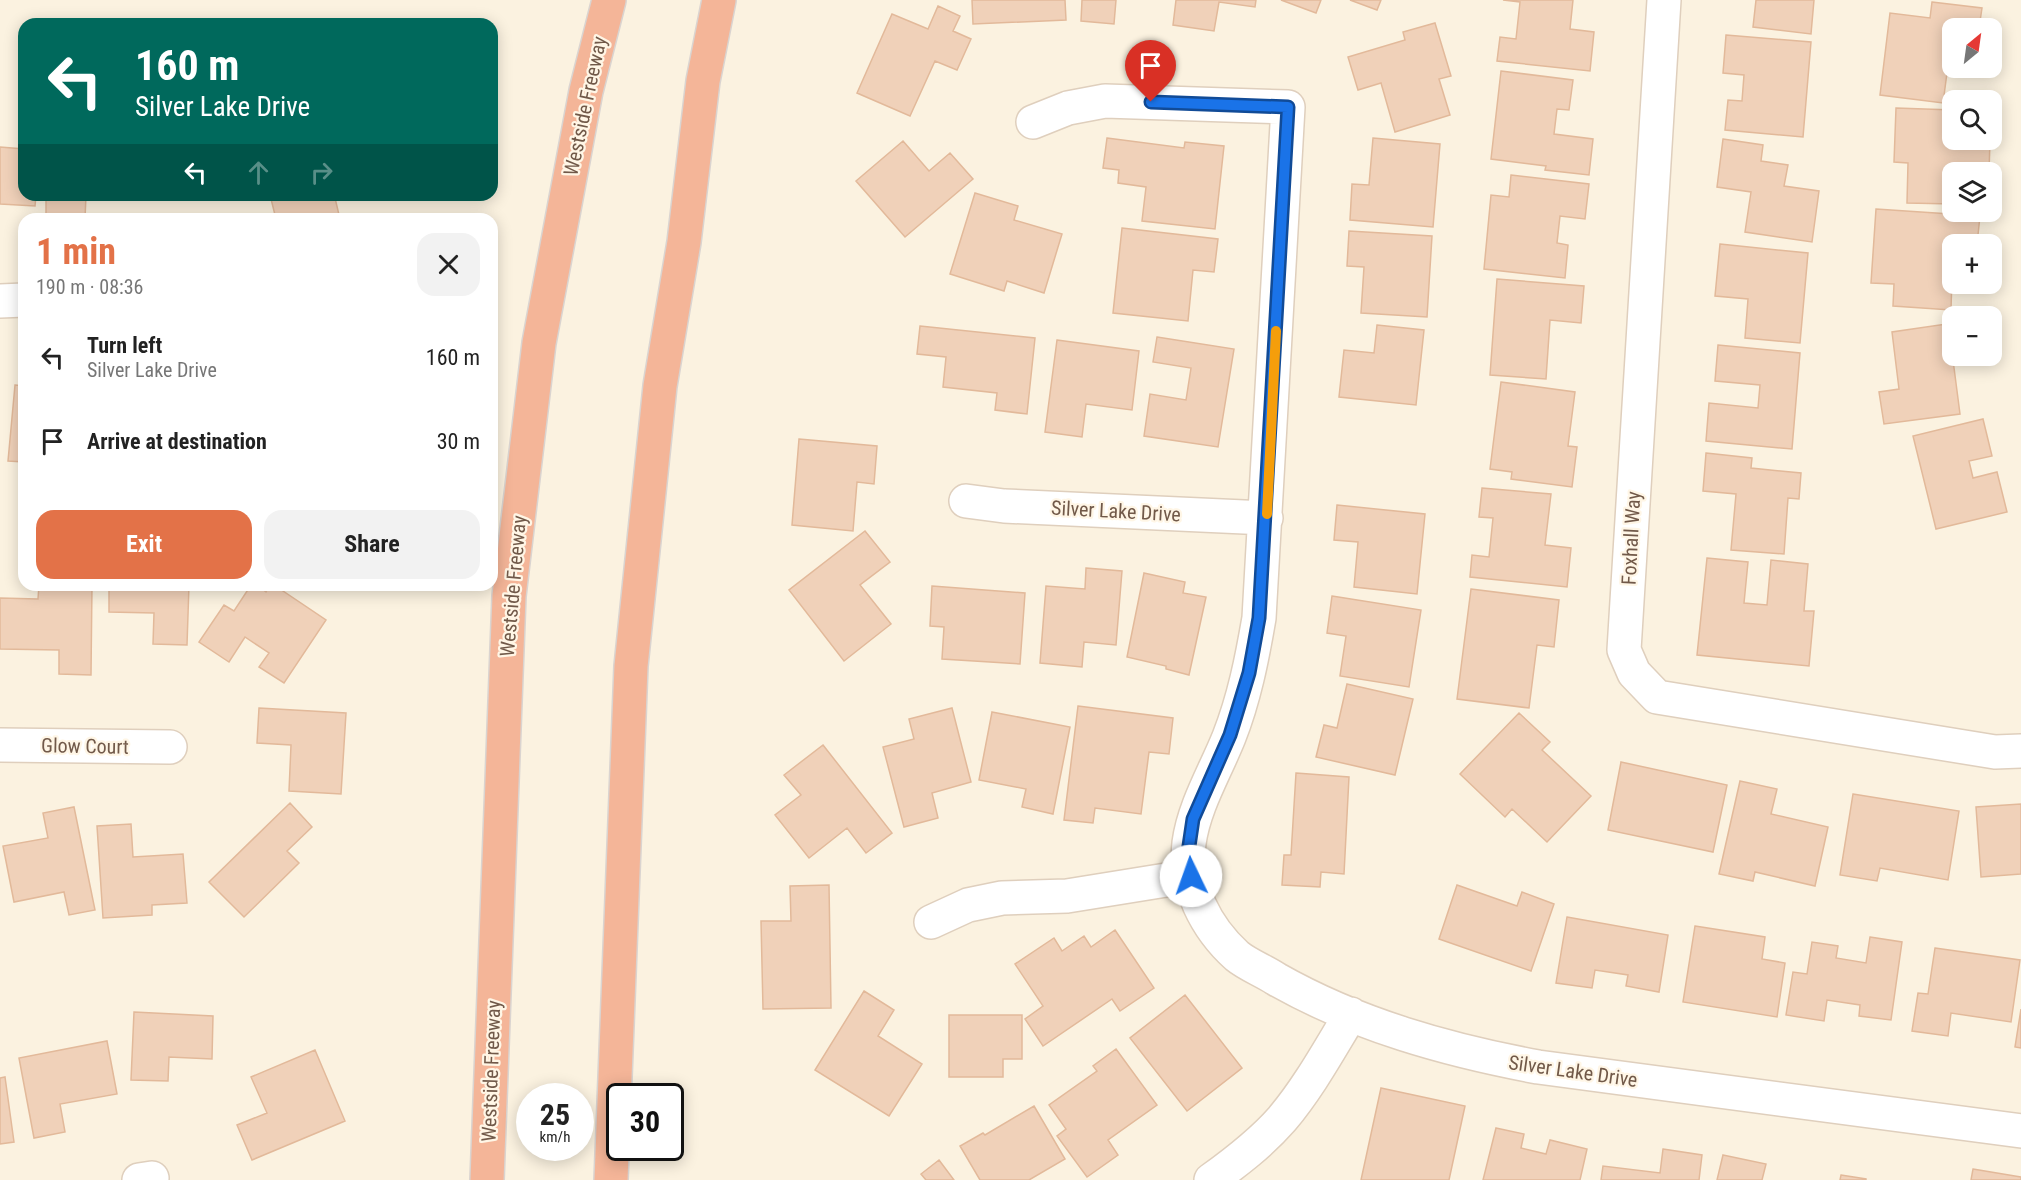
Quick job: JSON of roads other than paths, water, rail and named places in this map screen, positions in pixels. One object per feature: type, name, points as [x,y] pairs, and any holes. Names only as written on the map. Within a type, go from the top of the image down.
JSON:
[{"type":"highway","name":"Westside Freeway","points":[[487,1180],[509,596],[539,343],[586,91],[609,0]]},
{"type":"highway","points":[[611,1180],[631,666],[660,386],[684,242],[703,81],[719,0]]},
{"type":"street","name":"Foxhall Way","points":[[1664,0],[1624,650],[1634,673],[1657,697],[1995,752],[2021,752]]},
{"type":"street","name":"Silver Lake Drive","points":[[1033,122],[1068,108],[1105,101],[1288,107],[1259,618],[1249,673],[1230,735],[1193,819],[1189,846],[1191,876],[1197,901],[1215,933],[1239,957],[1291,987],[1397,1033],[1481,1056],[1538,1067],[2021,1131]]},
{"type":"street","points":[[0,301],[18,300]]},
{"type":"street","name":"Silver Lake Drive","points":[[966,501],[1004,506],[1266,518]]},
{"type":"street","name":"Glow Court","points":[[0,745],[170,747]]},
{"type":"street","points":[[931,922],[968,905],[1002,898],[1067,896],[1191,876]]},
{"type":"street","points":[[1211,1180],[1240,1159],[1281,1120],[1307,1087],[1351,1014]]}]
